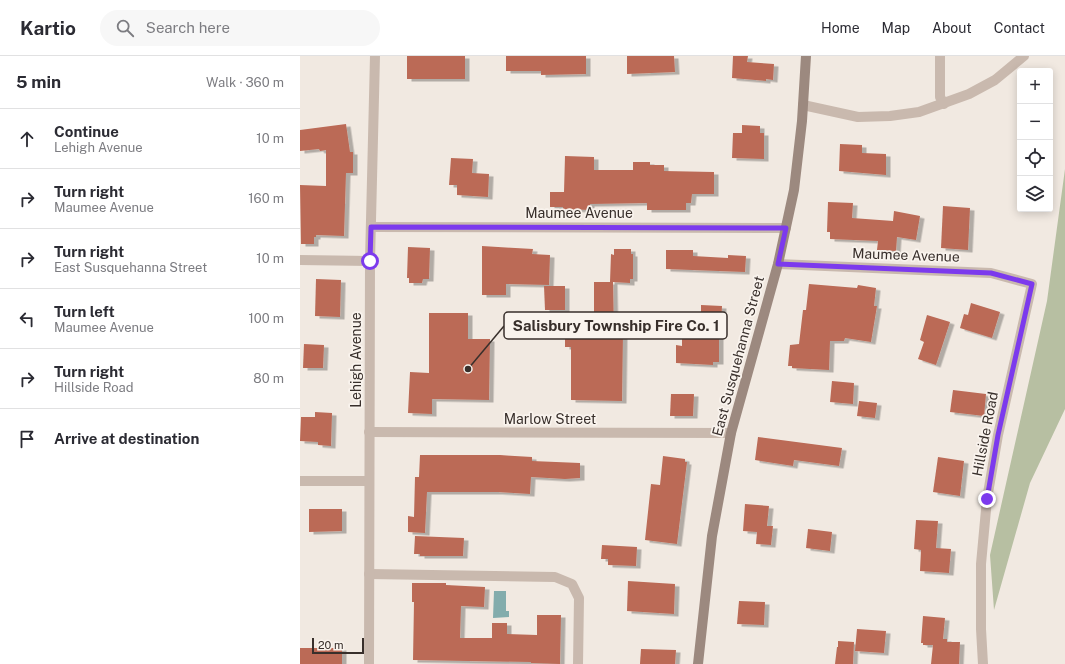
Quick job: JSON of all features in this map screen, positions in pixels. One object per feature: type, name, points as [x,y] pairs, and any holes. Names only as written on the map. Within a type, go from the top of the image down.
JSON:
[{"type":"main road","name":"East Susquehanna Street","points":[[698,664],[712,536],[731,433],[778,264],[794,190],[803,105],[806,56]]},
{"type":"street","name":"Lehigh Avenue","points":[[369,664],[370,261],[375,56]]},
{"type":"street","points":[[940,56],[940,97],[944,104]]},
{"type":"street","points":[[803,105],[858,117],[890,116],[919,112],[969,94],[995,80],[1024,56]]},
{"type":"street","name":"Maumee Avenue","points":[[371,227],[786,228]]},
{"type":"street","points":[[300,260],[370,261]]},
{"type":"street","name":"Maumee Avenue","points":[[778,264],[991,273],[1032,284]]},
{"type":"street","name":"Hillside Road","points":[[983,664],[981,629],[981,564],[987,499],[998,435],[1032,284]]},
{"type":"street","name":"Marlow Street","points":[[369,432],[731,433]]},
{"type":"street","points":[[300,481],[369,481]]},
{"type":"street","points":[[369,574],[555,577],[572,584],[579,598],[578,664]]},
{"type":"green space","points":[[1065,169],[1065,409],[1030,483],[994,610],[990,555],[1047,301]]},
{"type":"water","points":[[494,591],[506,591],[506,611],[509,611],[509,617],[493,618]]},
{"type":"building","points":[[407,56],[465,56],[465,79],[407,79]]},
{"type":"building","points":[[506,56],[586,56],[586,74],[541,75],[541,71],[506,71]]},
{"type":"building","points":[[627,56],[674,56],[675,72],[627,74]]},
{"type":"building","points":[[733,56],[748,56],[747,62],[774,64],[773,80],[766,79],[766,81],[732,78]]},
{"type":"building","points":[[346,124],[350,152],[353,152],[353,173],[346,173],[344,236],[316,235],[316,237],[314,237],[314,244],[301,244],[300,185],[326,186],[326,150],[320,151],[319,149],[300,151],[300,130]]},
{"type":"building","points":[[742,125],[760,126],[760,133],[764,133],[764,159],[732,158],[733,133],[742,133]]},
{"type":"building","points":[[840,144],[862,145],[862,153],[886,154],[886,175],[839,171]]},
{"type":"building","points":[[565,156],[594,157],[594,170],[633,170],[633,162],[650,162],[650,165],[664,165],[664,171],[714,172],[714,194],[692,194],[691,203],[686,203],[686,210],[647,210],[647,203],[590,204],[590,210],[550,207],[550,192],[564,192]]},
{"type":"building","points":[[451,158],[473,159],[472,173],[489,174],[488,197],[457,195],[457,185],[449,185]]},
{"type":"building","points":[[828,202],[853,203],[852,218],[893,221],[894,211],[920,216],[916,240],[897,237],[896,251],[877,250],[878,241],[830,239],[830,232],[827,232]]},
{"type":"building","points":[[943,206],[970,208],[968,250],[941,248]]},
{"type":"building","points":[[482,246],[533,249],[532,254],[550,255],[549,285],[506,284],[506,295],[482,295]]},
{"type":"building","points":[[408,247],[430,248],[429,279],[423,279],[422,283],[409,283],[409,278],[407,278]]},
{"type":"building","points":[[614,249],[631,249],[631,254],[633,254],[633,279],[630,279],[630,283],[613,282],[614,333],[623,333],[622,401],[571,400],[571,347],[565,347],[565,327],[556,327],[556,313],[594,312],[594,282],[610,282],[611,254],[614,255]]},
{"type":"building","points":[[666,250],[693,250],[693,256],[728,258],[728,255],[746,256],[745,272],[666,269]]},
{"type":"building","points":[[316,279],[341,280],[340,317],[315,316]]},
{"type":"building","points":[[809,284],[857,288],[858,285],[876,288],[874,306],[877,306],[871,342],[845,338],[844,341],[830,341],[829,370],[792,368],[792,366],[788,366],[790,345],[799,344],[803,310],[806,310]]},
{"type":"building","points":[[544,286],[565,286],[565,310],[545,310]]},
{"type":"building","points":[[971,303],[1000,312],[992,338],[960,328],[964,314],[968,315]]},
{"type":"building","points":[[701,305],[722,306],[721,325],[719,325],[719,362],[713,362],[713,365],[676,363],[676,345],[682,346],[682,337],[701,336]]},
{"type":"building","points":[[429,313],[468,313],[468,339],[490,339],[489,400],[432,399],[432,414],[408,413],[410,372],[429,373]]},
{"type":"building","points":[[927,315],[950,322],[936,365],[918,359],[924,342],[920,340]]},
{"type":"building","points":[[304,344],[324,345],[323,368],[303,368]]},
{"type":"building","points":[[832,381],[854,383],[853,404],[830,402]]},
{"type":"building","points":[[953,390],[986,394],[984,416],[950,412]]},
{"type":"building","points":[[671,394],[694,394],[693,416],[670,416]]},
{"type":"building","points":[[859,401],[877,403],[875,418],[857,416]]},
{"type":"building","points":[[315,412],[332,413],[331,446],[318,445],[318,442],[300,441],[301,417],[315,417]]},
{"type":"building","points":[[758,437],[842,448],[839,466],[794,460],[793,466],[755,460]]},
{"type":"building","points":[[420,455],[500,455],[532,457],[532,461],[580,463],[580,478],[565,479],[531,477],[530,494],[498,492],[427,492],[425,533],[408,532],[408,516],[414,517],[415,477],[419,477]]},
{"type":"building","points":[[663,456],[685,459],[685,462],[687,462],[677,544],[645,540],[651,484],[660,485]]},
{"type":"building","points":[[938,457],[964,461],[960,496],[933,492]]},
{"type":"building","points":[[745,504],[769,506],[767,526],[773,526],[771,545],[756,544],[757,532],[743,531]]},
{"type":"building","points":[[309,509],[342,509],[342,531],[309,532]]},
{"type":"building","points":[[916,520],[938,521],[936,548],[951,549],[949,573],[920,571],[921,550],[914,549]]},
{"type":"building","points":[[808,529],[832,532],[830,551],[806,548]]},
{"type":"building","points":[[415,536],[464,538],[463,556],[420,556],[420,554],[414,554]]},
{"type":"building","points":[[602,545],[637,547],[636,566],[608,565],[608,559],[601,559]]},
{"type":"building","points":[[628,581],[675,584],[674,614],[627,611]]},
{"type":"building","points":[[412,583],[446,583],[446,585],[485,587],[484,607],[461,606],[460,638],[492,638],[492,623],[507,623],[507,634],[537,635],[537,615],[561,615],[560,664],[531,662],[413,660],[414,602],[412,602]]},
{"type":"building","points":[[739,601],[765,602],[764,625],[737,624]]},
{"type":"building","points":[[923,616],[945,618],[943,639],[947,639],[947,642],[960,642],[959,664],[931,664],[933,645],[923,645],[923,643],[921,643]]},
{"type":"building","points":[[857,629],[886,631],[884,653],[855,651]]},
{"type":"building","points":[[838,641],[854,642],[853,664],[835,664]]},
{"type":"building","points":[[300,648],[342,648],[342,664],[300,664]]},
{"type":"building","points":[[641,649],[676,650],[675,664],[640,664]]},
{"type":"place","name":"Salisbury Township Fire Co. 1","points":[[468,369]]},
{"type":"route","points":[[370,261],[371,227],[786,228],[778,264],[991,273],[1032,284],[998,435],[987,499]]}]
